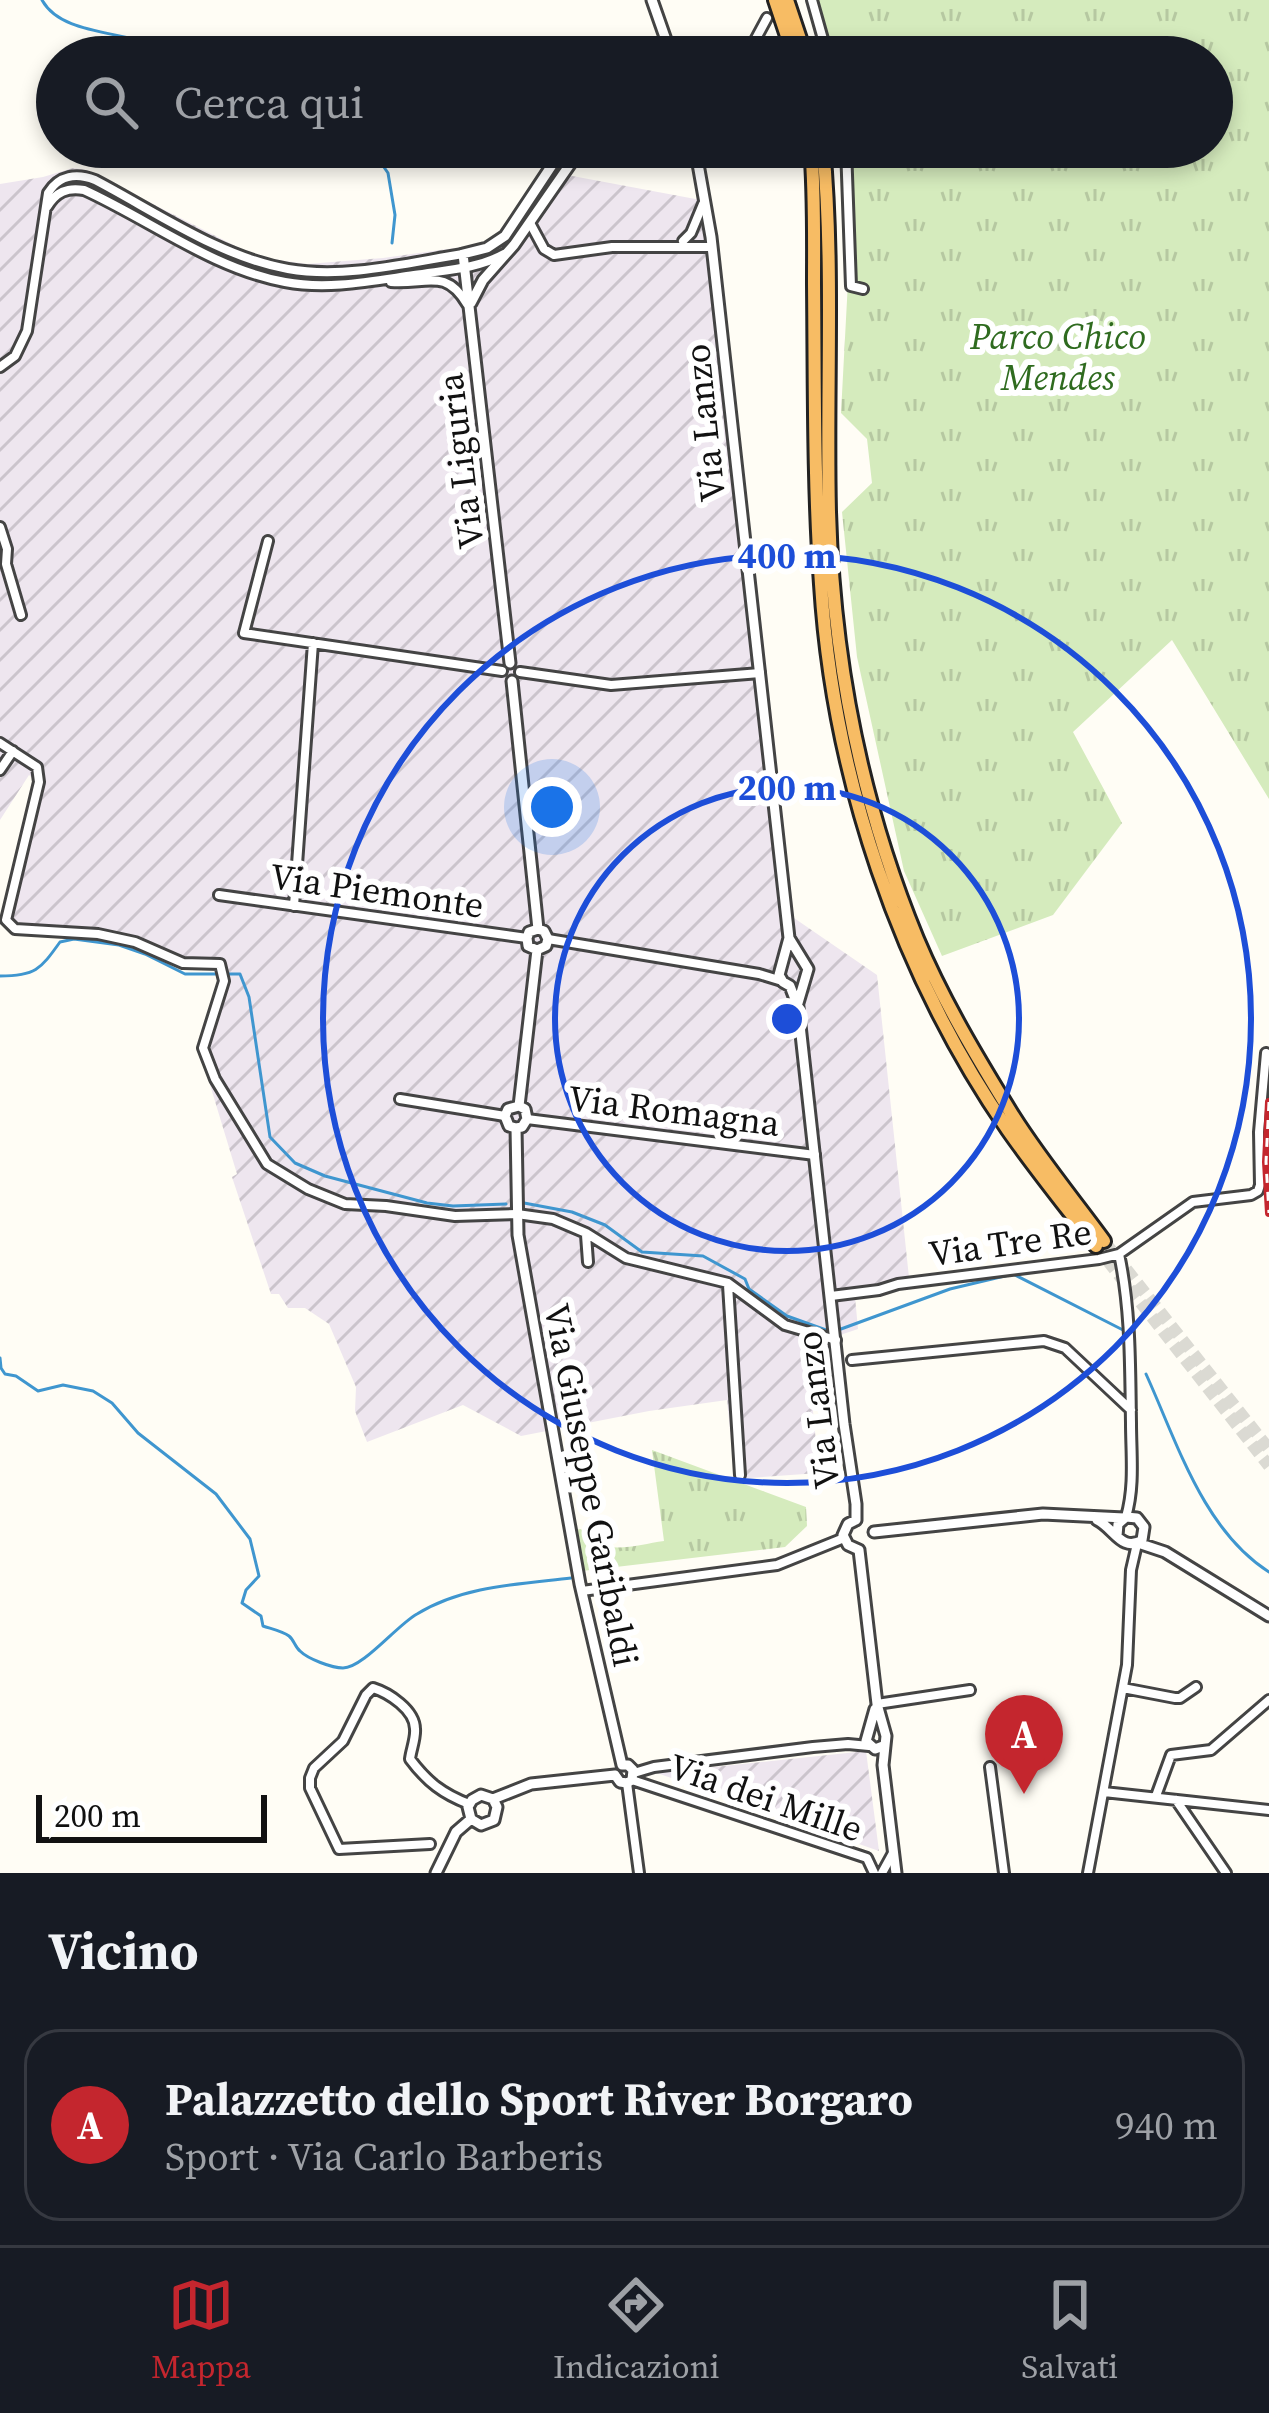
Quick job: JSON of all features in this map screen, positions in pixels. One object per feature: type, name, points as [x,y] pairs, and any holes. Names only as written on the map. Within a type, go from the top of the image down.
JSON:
[{"type":"highway","points":[[775,0],[787,36]]},
{"type":"highway","points":[[787,0],[799,36]]},
{"type":"highway","points":[[811,168],[820,587],[832,688],[848,765],[879,871],[947,1028],[1007,1128],[1100,1244],[1016,1120],[958,1023],[918,942],[890,867],[859,759],[844,687],[830,535],[824,168]]},
{"type":"street","points":[[652,0],[664,36]]},
{"type":"street","points":[[812,0],[823,36]]},
{"type":"street","points":[[757,36],[767,18]]},
{"type":"street","points":[[0,368],[20,350],[27,331],[51,187],[71,176],[95,180],[249,258],[314,272],[371,268],[487,248],[505,236],[550,168]]},
{"type":"street","points":[[470,309],[483,280],[514,245],[568,168]]},
{"type":"street","name":"Via Lanzo","points":[[701,168],[789,938],[782,964]]},
{"type":"street","points":[[847,168],[851,286],[863,289]]},
{"type":"street","points":[[46,208],[59,193],[90,192],[245,271],[314,285],[465,267],[493,260],[514,245]]},
{"type":"street","points":[[683,241],[695,225],[705,196]]},
{"type":"street","points":[[134,215],[140,204]]},
{"type":"street","points":[[530,223],[544,249],[554,255],[711,242]]},
{"type":"street","points":[[669,247],[683,241],[711,242]]},
{"type":"street","name":"Via Liguria","points":[[463,254],[506,667]]},
{"type":"street","points":[[245,271],[249,258]]},
{"type":"street","points":[[314,272],[314,285]]},
{"type":"street","points":[[378,280],[444,281],[459,291],[470,309]]},
{"type":"street","points":[[0,527],[21,615]]},
{"type":"street","points":[[268,541],[244,633],[518,666],[518,677],[512,681]]},
{"type":"street","points":[[294,907],[313,643]]},
{"type":"street","points":[[506,667],[504,678],[512,681]]},
{"type":"street","points":[[520,672],[611,685],[760,674]]},
{"type":"street","points":[[512,681],[538,929]]},
{"type":"street","points":[[0,743],[37,767],[39,782],[6,920],[24,931],[104,935],[183,963],[220,964],[224,981],[203,1048],[215,1079],[267,1164],[345,1204],[455,1216],[517,1214],[553,1219],[626,1258],[728,1283],[784,1325],[836,1340]]},
{"type":"street","points":[[0,770],[13,751]]},
{"type":"street","name":"Via Piemonte","points":[[219,896],[526,938]]},
{"type":"street","points":[[538,929],[548,939],[537,950],[526,938],[538,929]]},
{"type":"street","name":"Via Lanzo","points":[[789,938],[800,959]]},
{"type":"street","points":[[548,939],[759,974],[792,984],[808,974],[800,959],[791,958],[759,974]]},
{"type":"street","points":[[519,1106],[537,950]]},
{"type":"street","points":[[782,964],[779,975],[792,984]]},
{"type":"street","name":"Via Lanzo","points":[[792,984],[856,1520]]},
{"type":"street","name":"Via Tre Re","points":[[831,1296],[1099,1259],[1120,1253],[1193,1202],[1252,1195],[1258,1191],[1266,1054]]},
{"type":"street","points":[[400,1100],[505,1116]]},
{"type":"street","points":[[519,1106],[527,1119],[522,1127],[508,1126],[508,1108],[519,1106]]},
{"type":"street","name":"Via Romagna","points":[[527,1119],[814,1155]]},
{"type":"street","points":[[516,1128],[517,1214]]},
{"type":"street","name":"Via Giuseppe Garibaldi","points":[[517,1214],[580,1582],[618,1770]]},
{"type":"street","points":[[586,1233],[588,1262]]},
{"type":"street","points":[[1120,1253],[1127,1294],[1132,1492],[1125,1517],[1118,1523],[1131,1570]]},
{"type":"street","points":[[728,1283],[740,1475]]},
{"type":"street","points":[[852,1360],[1044,1341],[1065,1348],[1131,1410]]},
{"type":"street","points":[[1088,1873],[1130,1644],[1131,1570],[1137,1543],[1144,1536],[1132,1492]]},
{"type":"street","points":[[874,1532],[1043,1514],[1133,1516],[1166,1552]]},
{"type":"street","points":[[1087,1515],[1120,1539],[1166,1552],[1269,1616]]},
{"type":"street","points":[[859,1550],[844,1538],[846,1527],[856,1520],[867,1522],[874,1532]]},
{"type":"street","points":[[859,1550],[870,1544],[874,1532]]},
{"type":"street","points":[[580,1582],[777,1564],[844,1538]]},
{"type":"street","points":[[859,1550],[877,1704],[875,1740],[883,1765],[896,1873]]},
{"type":"street","points":[[430,1844],[339,1849],[310,1788],[314,1768],[343,1741],[373,1688],[406,1709],[414,1721],[410,1759],[424,1778],[437,1790],[470,1804]]},
{"type":"street","points":[[1123,1688],[1174,1698],[1196,1688]]},
{"type":"street","points":[[877,1704],[970,1690]]},
{"type":"street","points":[[1156,1796],[1171,1755],[1211,1750],[1269,1700]]},
{"type":"street","points":[[493,1799],[497,1807],[494,1820],[484,1825],[471,1819],[470,1804],[481,1796],[493,1799],[531,1784],[618,1770],[620,1783],[654,1767],[875,1740]]},
{"type":"street","points":[[990,1767],[1004,1873]]},
{"type":"street","points":[[631,1779],[638,1873]]},
{"type":"street","name":"Via dei Mille","points":[[631,1779],[867,1858],[878,1873]]},
{"type":"street","points":[[1104,1792],[1269,1810]]},
{"type":"street","points":[[1176,1798],[1226,1873]]},
{"type":"street","points":[[436,1873],[457,1832],[471,1819]]},
{"type":"street","points":[[878,1873],[894,1852]]},
{"type":"shaded area","points":[[73,168],[86,170],[257,257],[307,264],[527,238],[567,175],[706,201],[752,540],[794,918],[877,975],[910,1287],[855,1297],[858,1329],[828,1345],[835,1398],[812,1401],[819,1473],[735,1479],[727,1400],[521,1436],[463,1405],[367,1442],[355,1411],[356,1387],[329,1324],[305,1308],[288,1308],[279,1294],[271,1294],[232,1177],[237,1174],[198,1045],[220,983],[218,972],[213,967],[175,965],[127,942],[15,934],[5,923],[36,781],[29,775],[0,820],[0,184]]},
{"type":"shaded area","points":[[866,1751],[879,1851],[657,1773]]},
{"type":"green space","name":"Parco Chico Mendes","points":[[814,0],[1269,0],[1269,799],[1172,640],[1073,732],[1122,823],[1053,915],[942,956],[904,871],[857,657],[842,512],[872,483],[867,439],[841,413],[852,206],[847,168],[1233,168],[1233,36],[825,36]]},
{"type":"green space","points":[[652,1450],[806,1507],[807,1526],[785,1547],[582,1571],[574,1530],[581,1529],[608,1547],[664,1541]]},
{"type":"waterway","points":[[42,0],[67,22],[121,36]]},
{"type":"waterway","points":[[385,168],[395,215],[392,243]]},
{"type":"waterway","points":[[0,976],[36,969],[60,942],[74,939],[119,945],[185,974],[216,974]]},
{"type":"waterway","points":[[228,974],[240,974],[249,997],[270,1137],[295,1163],[325,1176],[427,1203],[506,1204]]},
{"type":"waterway","points":[[524,1203],[572,1212],[605,1225],[642,1252],[703,1256],[745,1279],[749,1289],[787,1316],[826,1330]]},
{"type":"waterway","points":[[841,1329],[950,1289],[1013,1274],[1123,1330]]},
{"type":"waterway","points":[[0,1358],[5,1374],[38,1391],[63,1385],[93,1391],[216,1494],[250,1539],[259,1576],[242,1603],[261,1616],[263,1626],[289,1636],[300,1651],[320,1663],[351,1666],[417,1614],[453,1597],[571,1578]]},
{"type":"waterway","points":[[1146,1374],[1209,1509],[1226,1533],[1269,1572]]},
{"type":"tunnel","points":[[1104,1241],[1269,1449]]},
{"type":"tunnel","points":[[1096,1246],[1269,1466]]},
{"type":"railway","points":[[1269,1102],[1269,1213]]},
{"type":"place","name":"Palazzetto dello Sport River Borgaro","points":[[1024,1794]]}]
